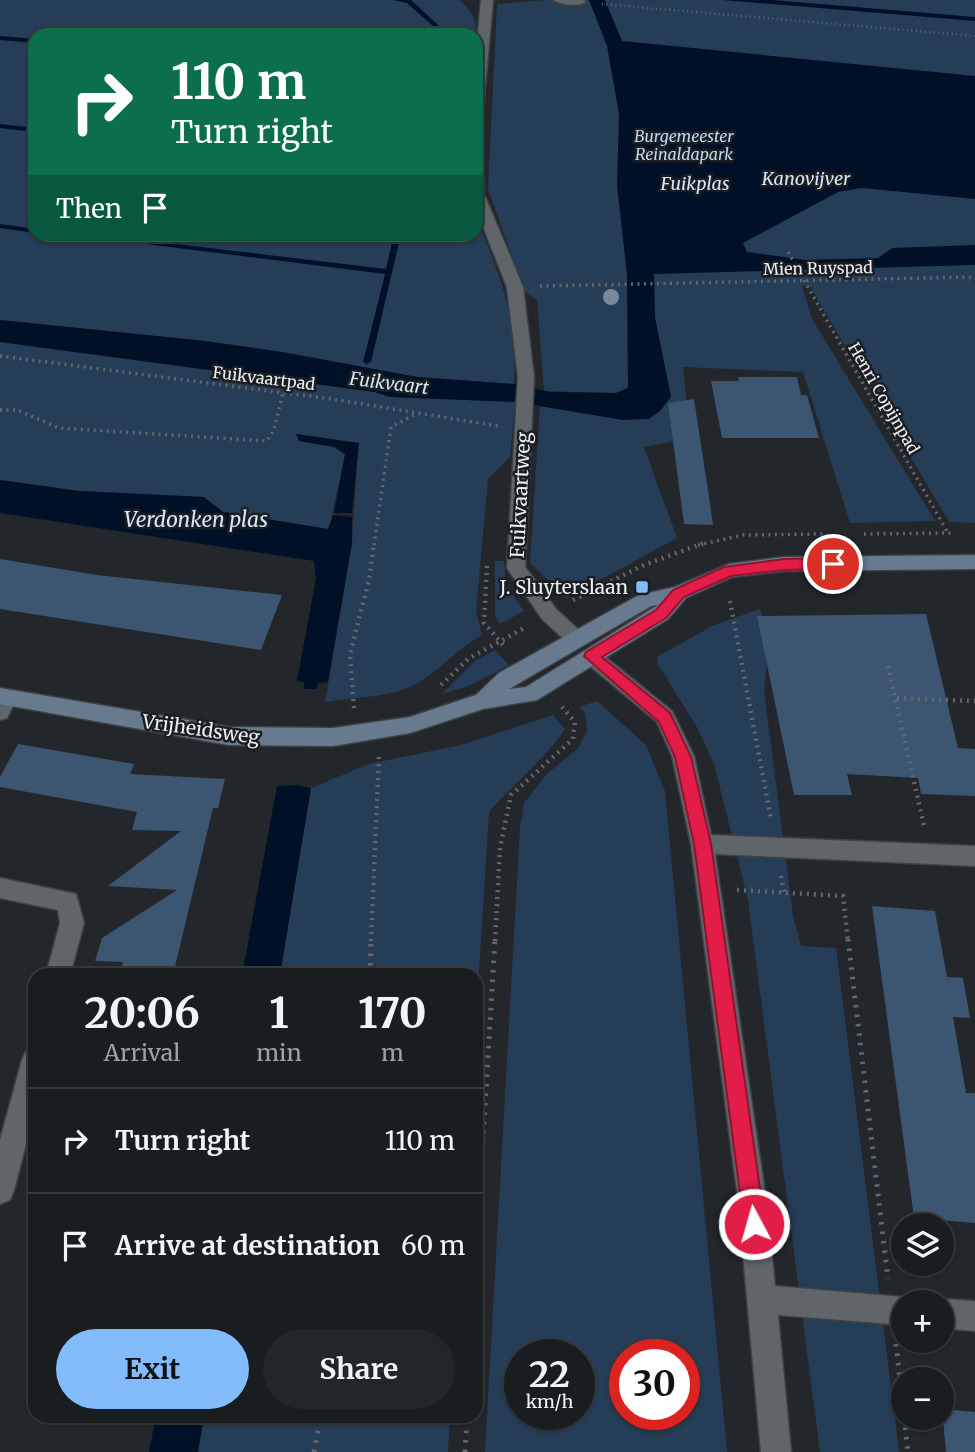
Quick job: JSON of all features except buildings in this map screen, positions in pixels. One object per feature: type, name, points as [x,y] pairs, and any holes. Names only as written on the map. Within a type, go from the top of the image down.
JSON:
[{"type":"street","points":[[483,44],[487,0]]},
{"type":"street","points":[[559,0],[580,2]]},
{"type":"street","points":[[483,209],[515,287]]},
{"type":"street","name":"Fuikvaartweg","points":[[515,287],[526,377],[516,568],[549,614],[576,639]]},
{"type":"street","points":[[678,593],[729,571],[784,564],[975,562]]},
{"type":"street","name":"Vrijheidsweg","points":[[2,702],[229,736],[320,737],[356,734],[410,724],[483,701],[530,694],[661,614],[678,593]]},
{"type":"street","name":"Vrijheidsweg","points":[[483,701],[506,679],[646,600],[678,593]]},
{"type":"street","points":[[576,639],[591,656],[665,718],[683,757],[702,844],[752,1199],[776,1452]]},
{"type":"street","points":[[702,844],[975,856]]},
{"type":"street","points":[[0,888],[68,901],[72,923],[60,968]]},
{"type":"street","points":[[0,1190],[28,1086]]},
{"type":"street","points":[[761,1299],[891,1310]]},
{"type":"street","points":[[954,1315],[975,1316]]},
{"type":"path","points":[[622,6],[975,36]]},
{"type":"path","name":"Henri Copijnpad","points":[[788,252],[948,533]]},
{"type":"path","name":"Mien Ruyspad","points":[[515,287],[975,277]]},
{"type":"path","name":"Fuikvaartpad","points":[[0,356],[106,372],[283,392],[414,415],[524,421]]},
{"type":"path","points":[[0,410],[17,410],[60,428],[267,441],[274,430],[283,392]]},
{"type":"path","points":[[370,968],[379,753],[356,734],[351,654],[369,580],[391,427],[414,415]]},
{"type":"path","points":[[488,560],[484,622],[525,668]]},
{"type":"path","points":[[718,606],[736,598]]},
{"type":"path","points":[[730,601],[784,892]]},
{"type":"path","points":[[410,724],[434,693],[468,659],[500,642]]},
{"type":"path","points":[[888,666],[930,854]]},
{"type":"path","points":[[483,1138],[500,848],[511,795],[573,739],[575,722],[543,686]]},
{"type":"path","points":[[897,698],[975,701]]},
{"type":"path","points":[[708,888],[843,896],[894,1290]]},
{"type":"path","points":[[314,1452],[320,1423]]},
{"type":"path","points":[[464,1452],[466,1423]]},
{"type":"path","points":[[905,1430],[908,1452]]},
{"type":"green space","points":[[0,0],[458,0],[467,7],[476,28],[28,28],[28,242],[483,242],[483,235],[506,299],[513,339],[514,384],[417,377],[205,341],[0,320]]},
{"type":"green space","name":"Burgemeester Reinaldapark","points":[[546,0],[975,0],[975,281],[970,281],[975,282],[975,523],[949,522],[810,286],[802,286],[812,319],[935,521],[850,523],[803,372],[683,367],[690,438],[644,447],[677,538],[567,598],[530,563],[540,405],[623,420],[671,397],[655,318],[654,291],[628,292],[628,388],[616,393],[544,391],[537,300],[524,291],[488,189],[497,4]]},
{"type":"green space","points":[[0,342],[375,392],[390,397],[515,402],[510,457],[488,479],[476,611],[482,635],[425,679],[406,689],[383,695],[325,702],[352,543],[358,443],[297,434],[299,441],[334,447],[345,455],[329,529],[223,512],[204,497],[79,491],[0,480]]},
{"type":"green space","points":[[495,561],[504,561],[506,586],[524,611],[500,624],[495,615]]},
{"type":"green space","points":[[760,609],[770,631],[764,691],[793,916],[801,946],[836,948],[891,1388],[891,1430],[896,1430],[899,1452],[820,1452],[748,900],[714,764],[698,729],[658,664],[657,657],[714,625]]},
{"type":"green space","points":[[495,650],[509,665],[471,685],[442,694],[475,661]]},
{"type":"green space","points":[[597,701],[646,745],[665,791],[727,1452],[485,1452],[520,828],[524,803],[546,775],[578,748],[587,731],[585,713],[579,707]]},
{"type":"green space","points":[[553,715],[565,729],[548,751],[489,812],[479,968],[281,968],[311,788],[369,764],[461,745]]},
{"type":"green space","points":[[203,1423],[450,1423],[448,1452],[198,1452]]},
{"type":"water","points":[[589,0],[605,0],[622,41],[975,76],[975,199],[862,188],[838,192],[743,243],[747,252],[805,260],[878,258],[892,248],[975,245],[975,265],[654,274],[655,318],[671,397],[660,411],[649,419],[623,420],[515,402],[390,397],[375,392],[0,342],[0,320],[205,341],[417,377],[514,384],[550,392],[616,393],[628,388],[627,274],[617,186],[619,114],[607,46]]},
{"type":"water","points":[[722,0],[773,0],[975,17],[975,21]]},
{"type":"water","points":[[296,434],[359,443],[352,513],[334,513],[345,454],[334,447],[299,441]]},
{"type":"water","name":"Verdonken plas","points":[[0,480],[79,491],[204,497],[223,512],[328,529],[333,515],[352,517],[352,543],[328,682],[318,683],[316,689],[304,689],[304,682],[297,681],[316,578],[314,561],[0,513]]},
{"type":"water","points":[[296,785],[311,788],[281,968],[243,968],[277,786]]},
{"type":"water","points":[[155,1423],[203,1423],[198,1452],[149,1452]]},
{"type":"waterway","points":[[396,0],[409,1],[438,28]]},
{"type":"waterway","points":[[0,38],[28,40]]},
{"type":"waterway","points":[[0,126],[28,129]]},
{"type":"waterway","points":[[0,226],[28,230]]},
{"type":"waterway","points":[[136,242],[389,272]]},
{"type":"waterway","points":[[389,272],[396,242]]},
{"type":"waterway","name":"Fuikvaart","points":[[367,362],[389,272]]},
{"type":"place","name":"J. Sluyterslaan","points":[[642,587]]},
{"type":"route","points":[[754,1224],[702,844],[683,757],[665,718],[591,656],[661,614],[678,593],[729,571],[784,564],[833,564]]},
{"type":"water label","name":"Kanovijver","points":[[806,178]]},
{"type":"water label","name":"Fuikplas","points":[[695,183]]}]
